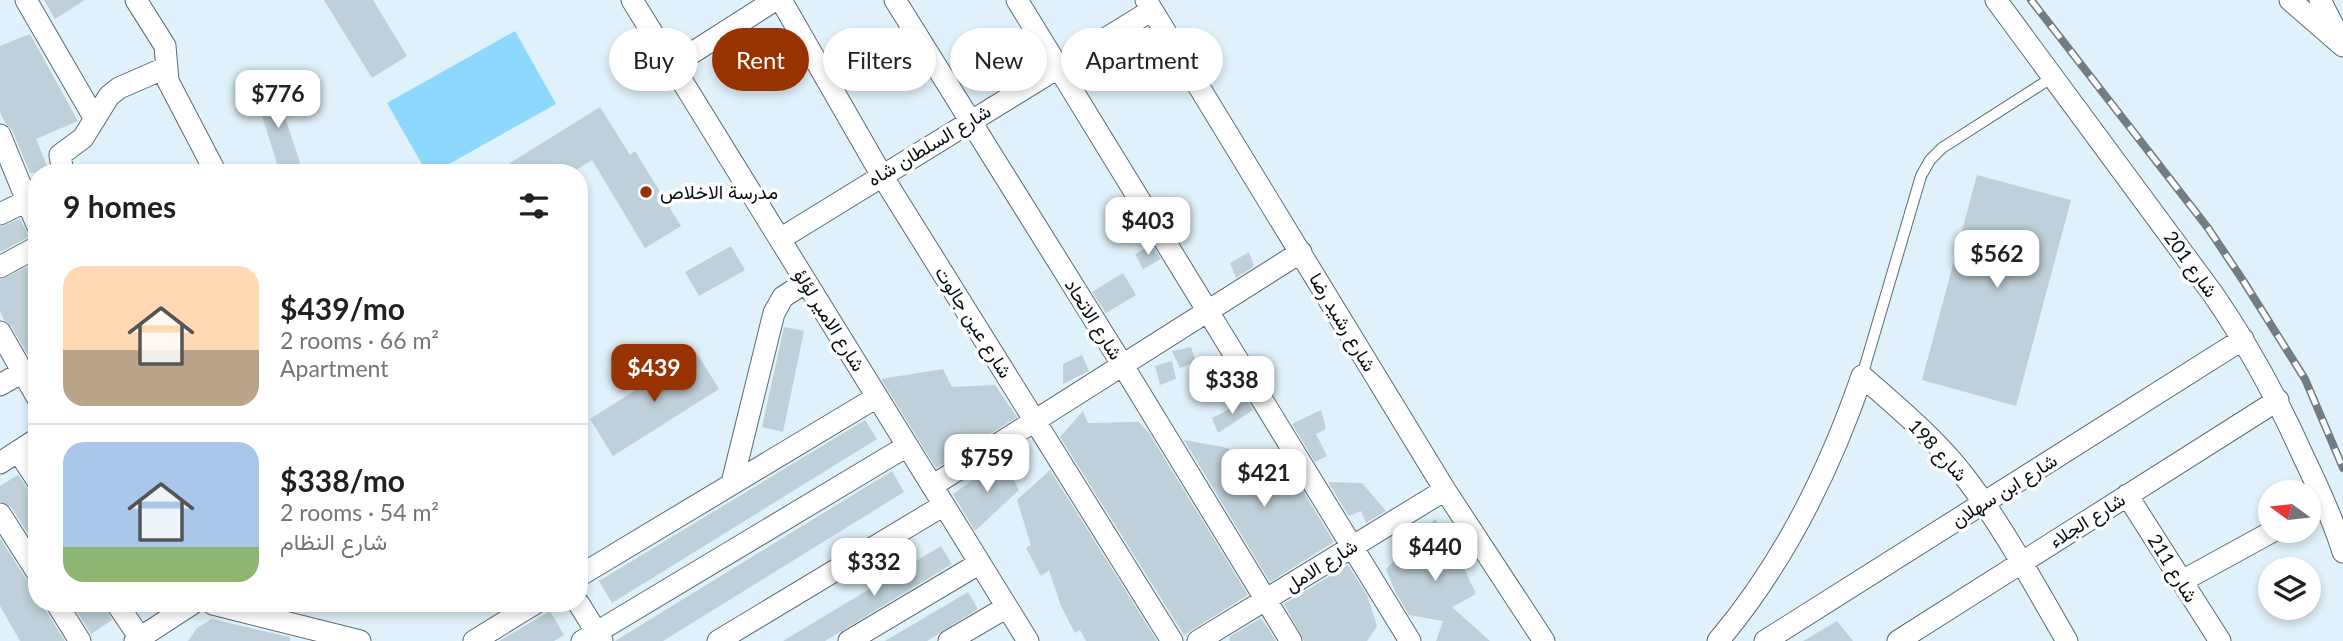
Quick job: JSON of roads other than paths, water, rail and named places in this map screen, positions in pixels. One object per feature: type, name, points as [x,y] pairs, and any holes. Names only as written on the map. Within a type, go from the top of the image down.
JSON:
[{"type":"street","points":[[26,0],[95,118]]},
{"type":"street","points":[[136,0],[165,46],[165,68],[173,93],[211,164]]},
{"type":"street","name":"شارع الامير لؤلؤ","points":[[632,0],[650,28]]},
{"type":"street","points":[[698,49],[775,0]]},
{"type":"street","name":"شارع عين جالوت","points":[[781,0],[881,174],[1172,641]]},
{"type":"street","name":"شارع الاتحاد","points":[[895,0],[1291,641]]},
{"type":"street","points":[[1017,0],[1410,641]]},
{"type":"street","name":"شارع 201","points":[[1996,0],[2213,294],[2243,339],[2278,400],[2307,480]]},
{"type":"street","points":[[2290,0],[2343,46]]},
{"type":"street","points":[[2320,0],[2343,46]]},
{"type":"street","name":"شارع السلطان شاه","points":[[779,239],[1058,67],[1149,5]]},
{"type":"street","name":"شارع رشيد رضا","points":[[1149,5],[1445,490],[1544,641]]},
{"type":"street","points":[[62,164],[60,155],[83,138],[103,104],[119,88],[165,68]]},
{"type":"street","name":"شارع الامير لؤلؤ","points":[[689,91],[1028,641]]},
{"type":"street","points":[[0,135],[5,160],[28,193]]},
{"type":"street","points":[[0,214],[28,201]]},
{"type":"street","points":[[0,267],[28,252]]},
{"type":"street","points":[[932,486],[1301,252]]},
{"type":"street","points":[[732,482],[774,313],[783,297],[806,282]]},
{"type":"street","points":[[0,332],[28,377]]},
{"type":"street","name":"شارع ابن سهلان","points":[[1765,641],[2243,339]]},
{"type":"street","points":[[1718,641],[1756,592],[1806,509],[1842,433],[1862,376]]},
{"type":"street","name":"شارع 198","points":[[1862,376],[1947,455],[1984,503],[2067,641]]},
{"type":"street","points":[[0,385],[28,382]]},
{"type":"street","points":[[588,570],[877,397]]},
{"type":"street","name":"شارع الجلاء","points":[[1898,641],[2278,400]]},
{"type":"street","points":[[28,445],[9,457],[28,473]]},
{"type":"street","points":[[582,612],[593,638],[907,446]]},
{"type":"street","name":"شارع الامل","points":[[1198,641],[1445,490]]},
{"type":"street","name":"شارع 211","points":[[2127,495],[2220,641]]},
{"type":"street","points":[[718,641],[944,505]]},
{"type":"street","points":[[0,513],[28,558]]},
{"type":"street","name":"شارع 201","points":[[2321,514],[2343,552]]},
{"type":"street","points":[[2182,581],[2258,539]]},
{"type":"street","points":[[849,641],[980,563]]},
{"type":"street","points":[[948,641],[1007,607]]},
{"type":"street","points":[[62,612],[80,641]]},
{"type":"street","points":[[122,612],[138,640],[175,612]]},
{"type":"street","points":[[244,612],[360,641]]},
{"type":"street","points":[[478,640],[522,612]]},
{"type":"lane","points":[[1862,376],[1919,184],[1930,160],[1942,148],[2053,77]]},
{"type":"railway","points":[[2031,0],[2208,228],[2305,379],[2343,468]]},
{"type":"place","name":"مدرسة الاخلاص","points":[[646,192]]}]
